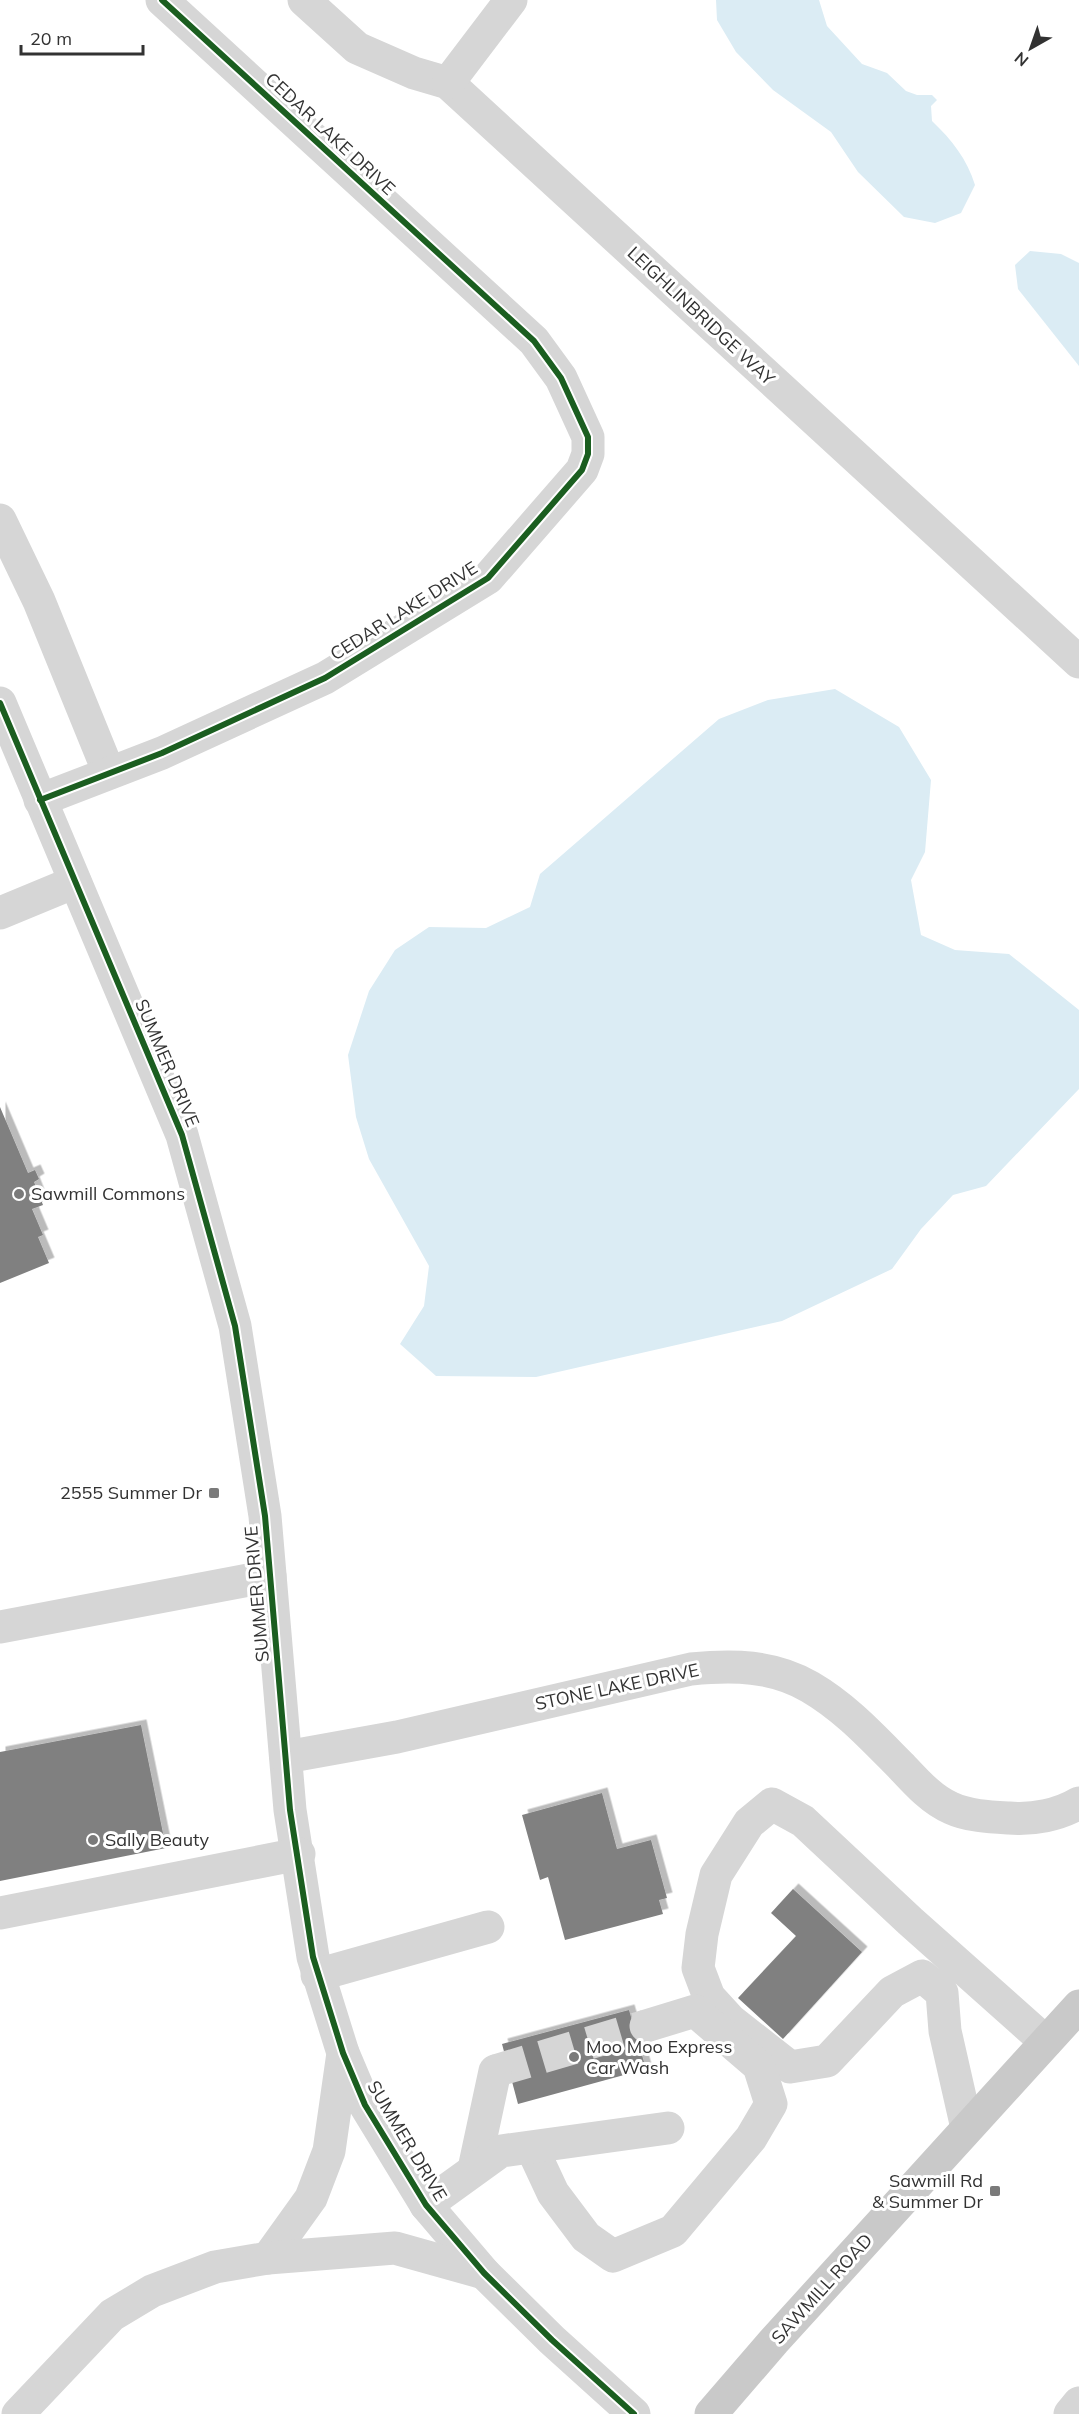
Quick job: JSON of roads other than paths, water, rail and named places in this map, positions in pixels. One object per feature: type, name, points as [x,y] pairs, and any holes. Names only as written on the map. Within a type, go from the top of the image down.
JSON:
[{"type":"main road","name":"SAWMILL ROAD","points":[[711,2414],[1079,2006]]},
{"type":"street","name":"CEDAR LAKE DRIVE","points":[[40,800],[162,753],[325,678],[489,578],[582,470],[588,454],[588,437],[561,378],[534,341],[162,0]]},
{"type":"street","name":"LEIGHLINBRIDGE WAY","points":[[304,0],[357,48],[414,74],[448,83],[1079,662]]},
{"type":"street","points":[[448,83],[511,0]]},
{"type":"street","points":[[0,520],[39,601],[109,773]]},
{"type":"street","name":"SUMMER DRIVE","points":[[0,703],[185,1146],[235,1326],[265,1516],[290,1810],[317,1975],[343,2054],[365,2105],[426,2205],[484,2274],[552,2340],[634,2414]]},
{"type":"street","points":[[0,913],[75,882]]},
{"type":"street","points":[[0,1627],[270,1576]]},
{"type":"street","name":"STONE LAKE DRIVE","points":[[286,1757],[397,1737],[691,1669],[731,1666],[772,1670],[809,1686],[844,1709],[930,1794],[951,1808],[985,1816],[1022,1819],[1065,1811],[1079,1803]]},
{"type":"street","points":[[967,2128],[945,2031],[942,1993],[922,1976],[892,1992],[827,2061],[790,2067],[730,2020],[709,1996],[698,1968],[706,1914],[716,1875],[748,1823],[772,1804],[803,1821],[910,1922],[1046,2042]]},
{"type":"street","points":[[0,1913],[299,1854]]},
{"type":"street","points":[[317,1975],[488,1927]]},
{"type":"street","points":[[532,2148],[553,2193],[586,2237],[613,2256],[673,2231],[751,2138],[771,2104],[759,2066],[695,2011],[646,2026]]},
{"type":"street","points":[[268,2258],[312,2198],[329,2151],[343,2054]]},
{"type":"street","points":[[474,2169],[495,2070]]},
{"type":"street","points":[[426,2205],[501,2151],[668,2127]]},
{"type":"street","points":[[18,2414],[112,2315],[152,2291],[215,2267],[268,2258],[395,2247],[484,2274]]},
{"type":"street","points":[[1070,2414],[1079,2403]]},
{"type":"tunnel","points":[[495,2071],[646,2026]]},
{"type":"place","name":"Sawmill Commons","points":[[19,1194]]},
{"type":"place","name":"2555 Summer Dr","points":[[214,1493]]},
{"type":"place","name":"Sally Beauty","points":[[93,1840]]},
{"type":"place","name":"Moo Moo Express Car Wash","points":[[574,2057]]},
{"type":"place","name":"Sawmill Rd & Summer Dr","points":[[995,2191]]}]
